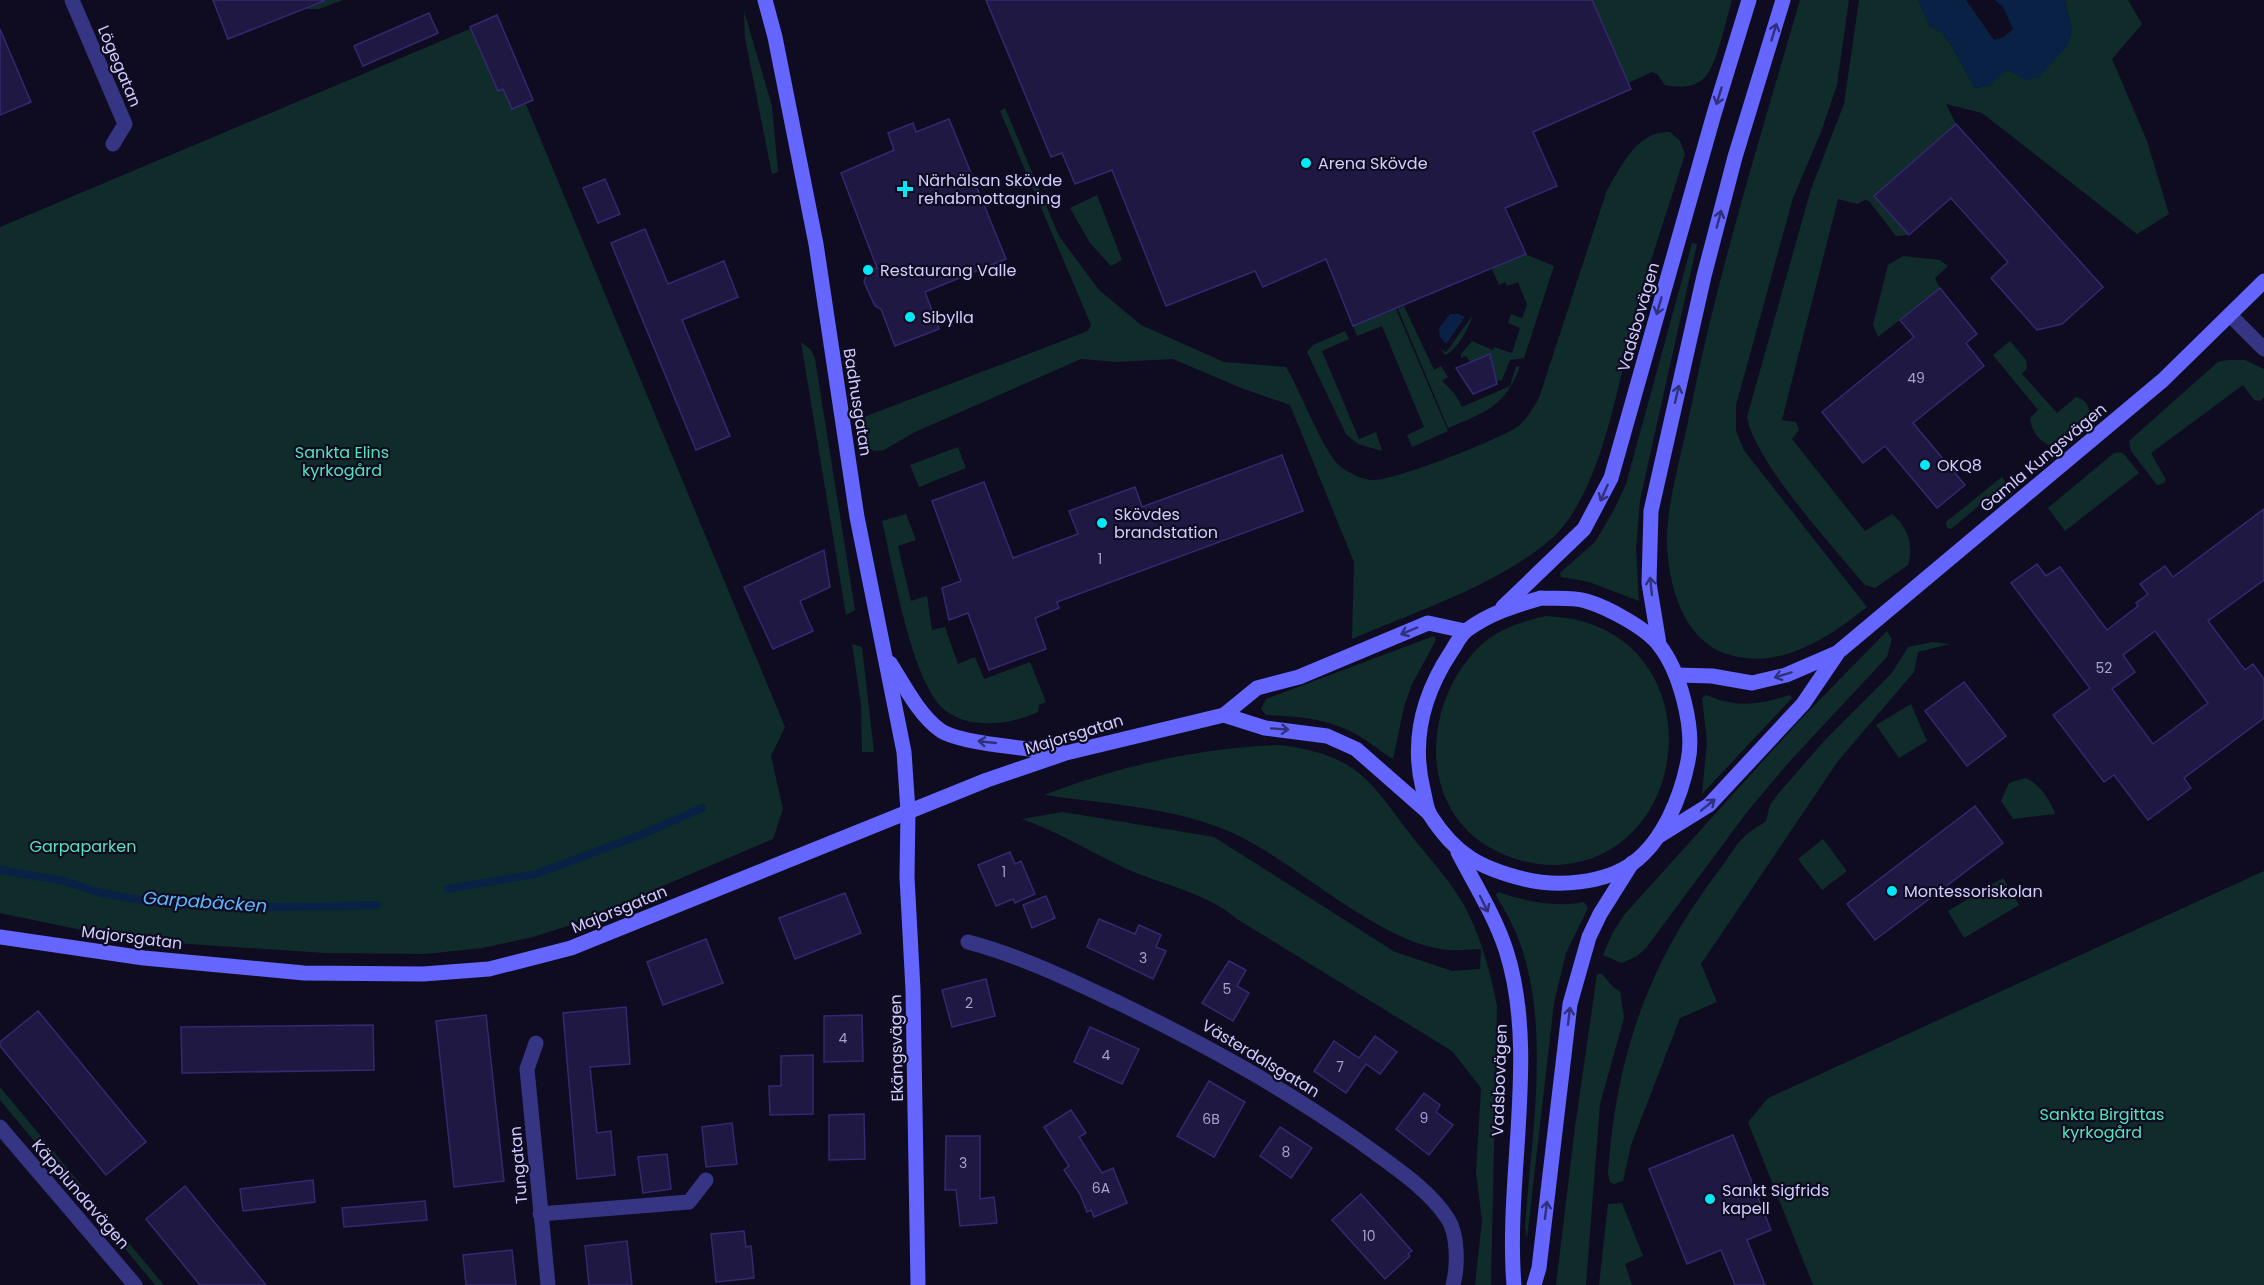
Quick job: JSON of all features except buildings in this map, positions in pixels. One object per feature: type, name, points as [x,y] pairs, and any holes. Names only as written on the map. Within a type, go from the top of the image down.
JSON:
[{"type":"main road","name":"Badhusgatan","points":[[765,0],[775,37],[816,244],[857,517],[904,752],[908,811]]},
{"type":"main road","name":"Vadsbovägen","points":[[1501,609],[1584,529],[1611,478],[1710,125],[1749,0]]},
{"type":"main road","points":[[1534,1285],[1539,1268],[1570,1004],[1589,937],[1600,914],[1632,863],[1659,836],[1678,795],[1689,759],[1688,717],[1676,675],[1659,644],[1649,583],[1651,512],[1704,276],[1735,157],[1783,0]]},
{"type":"main road","name":"Gamla Kungsvägen","points":[[1676,675],[1712,675],[1752,683],[1786,675],[1837,652],[2123,414],[2264,281]]},
{"type":"main road","points":[[1428,813],[1417,764],[1421,716],[1439,670],[1465,631],[1501,609],[1541,598],[1585,600],[1624,618],[1659,644]]},
{"type":"main road","name":"Majorsgatan","points":[[0,937],[144,958],[304,974],[423,974],[489,969],[571,948],[908,811],[1066,753],[1224,715],[1257,688],[1299,677],[1428,623],[1465,631]]},
{"type":"main road","name":"Gamla Kungsvägen","points":[[1659,836],[1709,806],[1803,704],[1837,652]]},
{"type":"main road","points":[[886,656],[915,702],[939,730],[958,739],[1066,753]]},
{"type":"main road","points":[[1224,715],[1264,728],[1327,736],[1356,749],[1428,813],[1458,852],[1500,873],[1544,884],[1590,881],[1632,863]]},
{"type":"main road","name":"Ekängsvägen","points":[[908,811],[907,877],[913,990],[918,1285]]},
{"type":"main road","name":"Vadsbovägen","points":[[1458,852],[1506,950],[1520,1019],[1513,1182],[1514,1285]]},
{"type":"street","name":"Lögegatan","points":[[72,0],[125,124],[113,144]]},
{"type":"street","points":[[2230,315],[2264,349]]},
{"type":"street","name":"Västerdalsgatan","points":[[968,942],[1007,953],[1188,1036],[1242,1065],[1346,1132],[1391,1164],[1448,1219],[1454,1231],[1453,1285]]},
{"type":"street","name":"Tungatan","points":[[536,1043],[527,1069],[548,1285]]},
{"type":"street","name":"Käpplundavägen","points":[[0,1127],[135,1285]]},
{"type":"street","points":[[540,1214],[689,1202],[706,1180]]},
{"type":"green space","points":[[299,0],[343,0],[319,9],[303,9]]},
{"type":"green space","points":[[1592,0],[1732,0],[1718,49],[1708,73],[1700,82],[1689,86],[1677,86],[1665,85],[1657,74],[1652,72],[1628,83]]},
{"type":"green space","points":[[1800,0],[1849,0],[1837,85],[1821,132],[1793,198],[1736,405],[1736,430],[1743,449],[1867,607],[1836,630],[1802,648],[1784,655],[1746,658],[1727,654],[1712,647],[1689,623],[1675,592],[1671,575],[1667,528],[1675,479],[1713,311],[1740,207]]},
{"type":"green space","points":[[1859,0],[1918,0],[1930,26],[1942,33],[1951,45],[1975,88],[1990,85],[2000,74],[2072,31],[2065,0],[2128,0],[2142,24],[2112,59],[2147,141],[2169,214],[2137,234],[1982,113],[1946,104],[1956,124],[1874,196],[1909,235],[1896,236],[1869,201],[1865,200],[1857,204],[1838,199],[1782,420],[1796,422],[1799,430],[1792,439],[1865,531],[1892,514],[1906,531],[1910,544],[1908,565],[1875,588],[1865,585],[1779,480],[1753,436],[1747,417],[1811,189],[1844,104]]},
{"type":"green space","points":[[744,11],[772,106],[778,172],[772,174],[745,38]]},
{"type":"green space","name":"Sankta Elins kyrkogård","points":[[491,20],[785,727],[771,756],[783,809],[773,839],[571,925],[533,937],[482,948],[426,954],[325,953],[130,940],[0,913],[0,227]]},
{"type":"green space","points":[[1005,108],[1059,236],[1099,290],[1141,325],[1224,362],[1286,367],[1334,460],[1348,472],[1371,480],[1387,478],[1447,458],[1490,441],[1524,421],[1539,398],[1607,190],[1625,160],[1640,143],[1659,133],[1670,132],[1680,141],[1685,154],[1639,301],[1608,429],[1584,493],[1569,519],[1550,540],[1506,571],[1456,596],[1352,639],[1354,562],[1290,405],[1241,388],[1173,359],[1117,362],[1081,359],[915,432],[884,450],[870,449],[864,417],[1088,331],[1091,325],[1000,111]]},
{"type":"green space","points":[[1097,195],[1122,260],[1111,266],[1090,243],[1070,208]]},
{"type":"green space","points":[[1692,243],[1697,244],[1640,500],[1636,549],[1639,601],[1589,582],[1561,577],[1560,573],[1595,542],[1626,484]]},
{"type":"green space","points":[[1525,254],[1554,266],[1524,358],[1510,360],[1502,380],[1496,381],[1490,354],[1470,362],[1466,356],[1461,358],[1461,354],[1472,341],[1493,350],[1494,347],[1512,353],[1520,328],[1508,323],[1511,314],[1522,318],[1527,305],[1518,282],[1507,286],[1505,282],[1499,285],[1492,269]]},
{"type":"green space","points":[[1903,256],[1940,260],[1948,266],[1935,278],[1940,288],[1878,337],[1873,325],[1888,265]]},
{"type":"green space","points":[[1404,306],[1434,370],[1441,366],[1448,377],[1442,381],[1455,394],[1462,407],[1510,386],[1516,366],[1520,367],[1514,381],[1500,400],[1483,412],[1448,428],[1398,309]]},
{"type":"green space","points":[[1396,309],[1448,431],[1412,447],[1407,435],[1424,427],[1382,326],[1357,336],[1353,326]]},
{"type":"green space","points":[[1473,315],[1458,343],[1445,355],[1441,349],[1446,352]]},
{"type":"green space","points":[[1345,331],[1349,339],[1322,351],[1359,439],[1376,432],[1382,451],[1358,444],[1346,434],[1307,352],[1313,345]]},
{"type":"green space","points":[[2010,341],[2026,360],[2027,368],[2022,374],[2057,413],[2076,397],[2087,404],[2089,416],[2051,446],[2039,439],[2032,427],[2030,418],[2038,410],[1993,355]]},
{"type":"green space","points":[[801,342],[811,350],[815,359],[855,610],[846,615]]},
{"type":"green space","points":[[2245,360],[2264,369],[2264,397],[2260,401],[2254,400],[2243,385],[2151,453],[2166,480],[2157,485],[2131,451],[2129,441],[2218,362]]},
{"type":"green space","points":[[958,447],[966,468],[919,487],[910,465]]},
{"type":"green space","points":[[2120,452],[2139,473],[2065,531],[2048,508],[2114,453]]},
{"type":"green space","points":[[2002,477],[2006,483],[1951,529],[1947,528],[1946,522]]},
{"type":"green space","points":[[906,514],[916,540],[898,546],[911,601],[927,596],[932,630],[945,627],[958,664],[975,657],[984,679],[1030,662],[1046,702],[1039,705],[1038,712],[1017,720],[980,723],[956,717],[946,711],[934,697],[913,651],[882,521]]},
{"type":"green space","points":[[1545,616],[1601,628],[1639,656],[1662,696],[1669,741],[1661,786],[1639,825],[1603,853],[1554,865],[1531,863],[1509,857],[1479,841],[1471,834],[1454,814],[1443,790],[1437,765],[1436,739],[1441,713],[1450,689],[1463,666],[1480,646],[1502,631]]},
{"type":"green space","points":[[1887,631],[1892,639],[1887,657],[1789,762],[1747,812],[1646,948],[1637,956],[1622,963],[1603,955],[1624,915],[1800,720]]},
{"type":"green space","points":[[1434,636],[1436,640],[1412,684],[1404,707],[1393,759],[1359,736],[1333,724],[1289,716],[1266,715],[1261,709],[1266,699]]},
{"type":"green space","points":[[1932,642],[1950,644],[1918,652],[1914,672],[1838,761],[1701,964],[1717,1002],[1680,1018],[1631,1145],[1623,1181],[1614,1184],[1610,1182],[1608,1173],[1612,1131],[1628,1052],[1639,1014],[1672,943],[1693,908],[1737,845],[1746,835],[1766,821],[1770,805],[1778,794],[1825,740],[1892,673],[1908,647]]},
{"type":"green space","points":[[852,644],[862,647],[874,752],[862,752],[861,704]]},
{"type":"green space","points":[[1706,695],[1728,702],[1748,704],[1790,695],[1792,698],[1702,794],[1707,742],[1702,698]]},
{"type":"green space","points":[[1911,704],[1927,741],[1899,758],[1876,725]]},
{"type":"green space","points":[[1280,745],[1312,751],[1342,762],[1367,780],[1449,882],[1469,915],[1478,937],[1497,1006],[1491,1285],[1475,1285],[1482,1221],[1476,1172],[1481,1088],[1452,1051],[1212,902],[1127,869],[1022,819],[1063,812],[1214,837],[1395,952],[1452,971],[1480,969],[1481,949],[1449,950],[1423,945],[1396,934],[1368,919],[1259,847],[1213,825],[1165,812],[1044,795],[1101,775],[1160,760],[1219,750]]},
{"type":"green space","points":[[2025,778],[2035,783],[2055,814],[2013,819],[2001,801],[2009,783]]},
{"type":"green space","points":[[1823,839],[1847,871],[1822,890],[1798,859]]},
{"type":"green space","name":"Sankta Birgittas kyrkogård","points":[[2264,871],[2264,1285],[1813,1285],[1748,1122],[1768,1098]]},
{"type":"green space","points":[[2003,878],[2019,905],[1964,938],[1948,911]]},
{"type":"green space","points":[[1498,892],[1540,903],[1584,902],[1588,908],[1566,953],[1554,1003],[1527,1238],[1525,1228],[1536,1087],[1535,1016],[1522,949],[1514,928],[1496,895]]},
{"type":"green space","points":[[1597,974],[1602,974],[1614,988],[1620,991],[1624,1018],[1600,1104],[1586,1285],[1556,1285],[1575,1127]]},
{"type":"green space","points":[[0,1087],[82,1186],[75,1190],[0,1100]]},
{"type":"green space","points":[[1622,1203],[1643,1256],[1625,1264],[1632,1285],[1599,1285],[1608,1204]]},
{"type":"green space","points":[[122,1235],[164,1285],[155,1285],[117,1239]]},
{"type":"water","points":[[1918,0],[1966,0],[1994,40],[2004,37],[2013,29],[2003,7],[1995,0],[2065,0],[2072,31],[2068,45],[2039,77],[2025,80],[2008,70],[1990,85],[1975,88],[1951,45],[1942,33],[1930,26]]},
{"type":"water","points":[[1450,314],[1465,317],[1446,344],[1440,337],[1439,328]]},
{"type":"waterway","points":[[448,889],[536,874],[643,834],[702,808]]},
{"type":"waterway","name":"Garpabäcken","points":[[0,870],[64,881],[101,893],[159,903],[233,908],[377,905]]},
{"type":"place","name":"Arena Skövde","points":[[1306,163]]},
{"type":"place","name":"Närhälsan Skövde rehabmottagning","points":[[905,189]]},
{"type":"place","name":"Restaurang Valle","points":[[868,270]]},
{"type":"place","name":"Sibylla","points":[[910,317]]},
{"type":"place","name":"OKQ8","points":[[1925,465]]},
{"type":"place","name":"Skövdes brandstation","points":[[1102,523]]},
{"type":"place","name":"Montessoriskolan","points":[[1892,891]]},
{"type":"place","name":"Sankt Sigfrids kapell","points":[[1710,1199]]},
{"type":"park label","name":"Garpaparken","points":[[83,846]]}]
